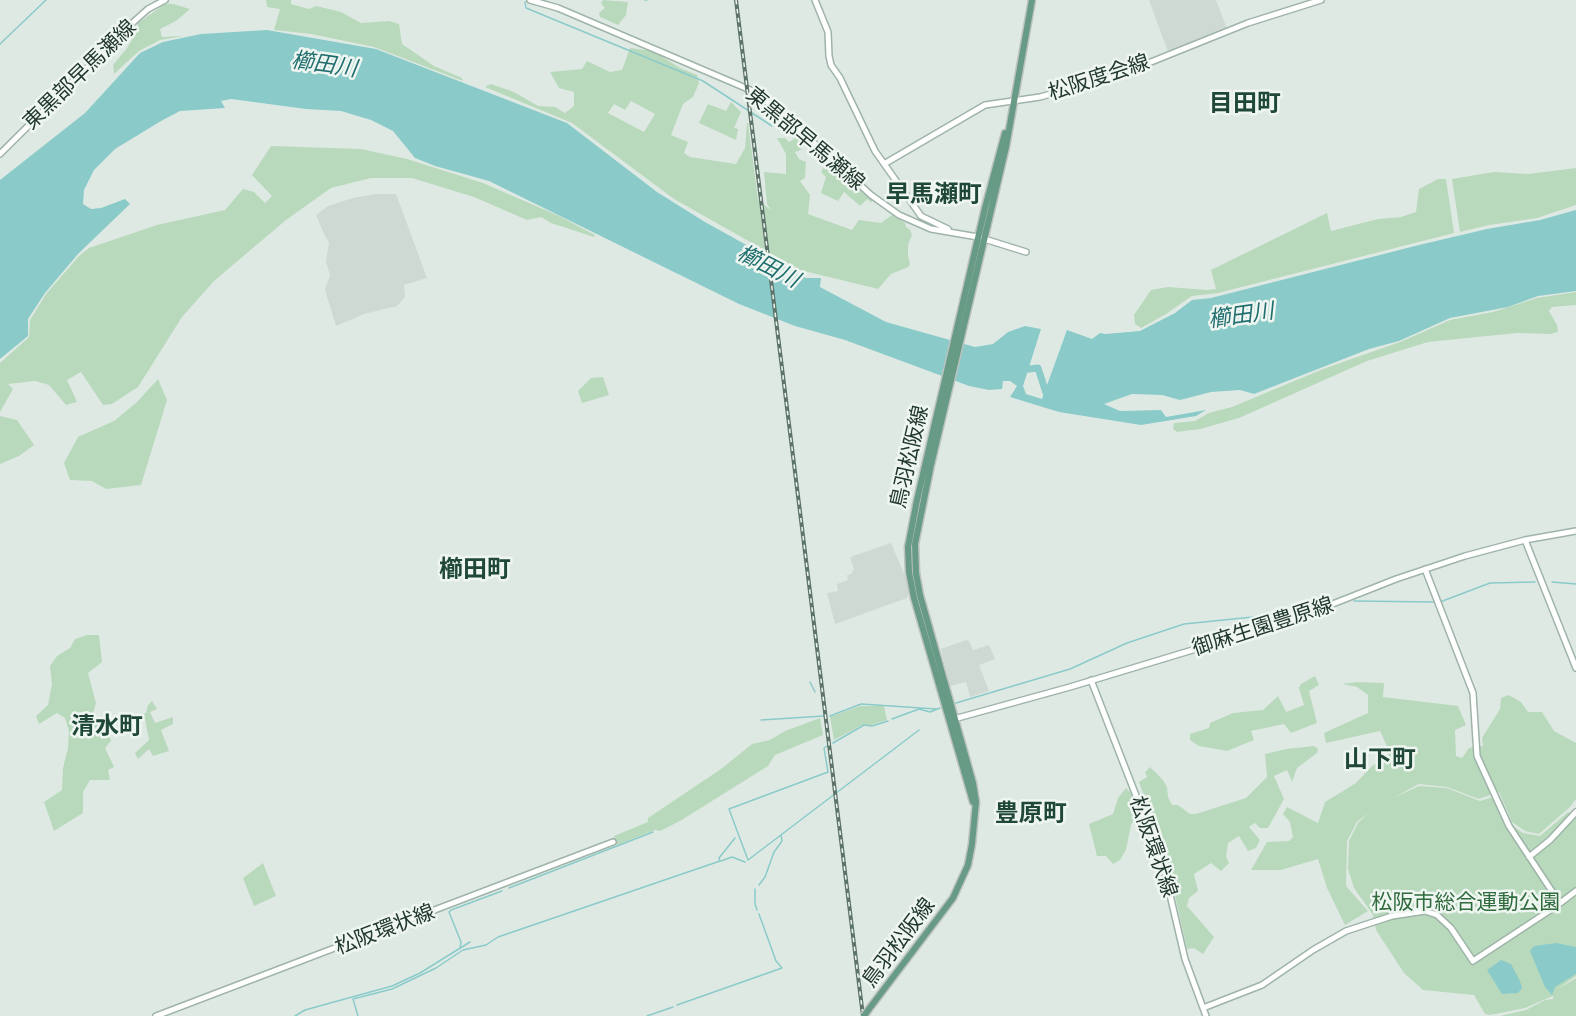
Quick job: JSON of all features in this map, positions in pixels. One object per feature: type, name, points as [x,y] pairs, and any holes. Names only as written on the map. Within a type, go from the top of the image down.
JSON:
[{"type":"main road","name":"東黒部早馬瀬線","points":[[0,154],[129,26],[148,9],[165,0]]},
{"type":"main road","name":"東黒部早馬瀬線","points":[[530,0],[558,8],[749,89],[785,117],[871,195],[891,210],[926,227],[958,233],[1026,252]]},
{"type":"main road","points":[[815,0],[828,32],[831,65],[840,78],[872,145],[921,216],[958,233]]},
{"type":"main road","name":"鳥羽松阪線","points":[[864,1016],[953,898],[964,876],[971,853],[975,820],[970,791],[952,719],[914,598],[909,554],[911,526],[945,394],[1014,101],[1032,0]]},
{"type":"main road","name":"松阪度会線","points":[[884,164],[981,107],[1049,95],[1114,75],[1236,28],[1321,0]]},
{"type":"main road","name":"御麻生園豊原線","points":[[952,719],[1292,620],[1464,556],[1525,540],[1576,531]]},
{"type":"main road","points":[[1525,540],[1576,668]]},
{"type":"main road","points":[[1425,569],[1473,693],[1476,752],[1509,826],[1559,903]]},
{"type":"main road","name":"松阪環状線","points":[[1091,680],[1163,865],[1185,960],[1206,1016]]},
{"type":"main road","points":[[1529,857],[1544,846],[1576,812]]},
{"type":"main road","name":"松阪環状線","points":[[156,1016],[614,843]]},
{"type":"main road","points":[[1203,1008],[1250,991],[1332,938],[1358,926],[1378,919],[1416,912],[1425,911],[1437,915],[1451,928],[1473,961],[1555,908],[1576,891]]},
{"type":"shaded area","points":[[1149,0],[1216,0],[1227,29],[1168,52]]},
{"type":"shaded area","points":[[376,194],[396,194],[427,278],[404,285],[405,297],[397,306],[364,314],[336,326],[325,290],[330,275],[326,262],[329,242],[316,215],[328,206]]},
{"type":"shaded area","points":[[891,543],[906,578],[909,593],[907,598],[835,624],[827,593],[838,591],[837,584],[848,580],[847,575],[851,574],[854,569],[850,557]]},
{"type":"shaded area","points":[[969,641],[973,650],[989,645],[995,659],[979,665],[989,691],[970,697],[966,682],[950,686],[941,649]]},
{"type":"green space","points":[[266,0],[291,0],[291,4],[309,9],[316,6],[329,9],[341,12],[361,23],[389,21],[399,24],[402,44],[434,66],[462,78],[463,81],[374,47],[311,34],[274,30],[280,9],[267,7]]},
{"type":"green space","points":[[603,0],[628,2],[626,15],[618,25],[600,17],[599,13],[605,8],[601,3]]},
{"type":"green space","points":[[165,4],[190,9],[176,21],[160,29],[162,37],[183,36],[160,40],[139,51],[114,74],[113,65],[136,33],[138,23]]},
{"type":"green space","points":[[630,48],[653,51],[680,68],[697,75],[699,83],[693,97],[683,104],[671,135],[688,142],[684,153],[690,157],[736,164],[745,148],[748,123],[758,200],[771,210],[767,204],[764,172],[786,174],[786,154],[777,138],[785,138],[789,142],[800,135],[872,199],[872,203],[867,199],[860,206],[844,192],[838,201],[821,193],[826,177],[821,172],[825,165],[804,144],[801,150],[795,152],[799,159],[806,162],[805,178],[800,181],[810,195],[808,214],[852,230],[859,220],[881,223],[892,215],[905,223],[912,235],[908,245],[910,264],[908,267],[891,274],[878,289],[800,270],[674,199],[572,123],[485,87],[491,84],[514,92],[538,106],[555,107],[565,113],[574,106],[574,92],[559,88],[550,72],[582,69],[587,61],[610,72],[622,70]],"holes":[[[631,101],[655,114],[644,132],[608,113],[614,104],[625,110]]]},
{"type":"green space","points":[[731,102],[741,112],[734,128],[738,129],[736,140],[699,123],[708,104],[726,111]]},
{"type":"green space","points":[[271,146],[361,149],[407,159],[483,183],[559,216],[595,235],[594,237],[551,223],[541,217],[527,220],[474,197],[412,178],[371,178],[331,188],[286,220],[214,281],[182,317],[138,387],[112,404],[103,405],[81,372],[67,380],[77,402],[66,405],[49,385],[35,381],[8,384],[13,389],[0,412],[0,363],[29,337],[30,320],[46,294],[79,256],[89,248],[157,225],[225,210],[243,189],[254,192],[265,203],[272,196],[252,175]]},
{"type":"green space","points":[[1576,168],[1576,205],[1537,218],[1460,232],[1452,179],[1494,172],[1528,174]]},
{"type":"green space","points":[[1438,179],[1446,179],[1454,233],[1218,293],[1192,296],[1141,328],[1135,324],[1134,315],[1151,290],[1168,287],[1216,289],[1211,270],[1327,213],[1331,231],[1416,212],[1419,189]]},
{"type":"green space","points":[[1576,292],[1576,305],[1552,307],[1549,311],[1557,325],[1558,332],[1550,334],[1517,333],[1428,342],[1367,361],[1239,418],[1200,429],[1177,432],[1173,429],[1174,423],[1195,421],[1209,413],[1232,407],[1323,369],[1400,342],[1450,320],[1493,312],[1537,298]]},
{"type":"green space","points":[[603,377],[609,395],[582,403],[578,391],[591,378]]},
{"type":"green space","points":[[158,379],[167,400],[141,485],[106,489],[92,481],[70,480],[64,463],[78,437],[114,421],[137,402]]},
{"type":"green space","points":[[0,416],[17,420],[34,445],[19,456],[0,464]]},
{"type":"green space","points":[[87,635],[99,635],[102,662],[88,673],[96,703],[92,717],[98,724],[106,724],[111,741],[105,748],[114,767],[108,770],[110,780],[90,780],[83,792],[83,813],[54,831],[44,802],[62,790],[69,731],[65,718],[57,713],[39,724],[36,716],[48,705],[52,684],[50,666],[57,656],[70,648],[75,639]]},
{"type":"green space","points":[[1315,676],[1319,685],[1309,691],[1317,723],[1291,733],[1284,724],[1251,731],[1254,740],[1227,751],[1199,746],[1190,740],[1190,734],[1209,728],[1210,723],[1233,713],[1263,710],[1278,696],[1286,712],[1304,705],[1299,688],[1301,684]]},
{"type":"green space","name":"松阪市総合運動公園","points":[[1384,683],[1383,697],[1458,706],[1466,725],[1455,730],[1456,756],[1462,758],[1469,748],[1483,746],[1482,738],[1500,709],[1501,698],[1509,695],[1521,702],[1528,712],[1542,712],[1554,731],[1576,743],[1576,799],[1539,834],[1525,831],[1512,822],[1499,792],[1479,799],[1447,787],[1419,784],[1393,798],[1419,786],[1447,788],[1480,801],[1499,795],[1512,825],[1523,833],[1540,836],[1568,812],[1576,815],[1576,976],[1556,990],[1576,978],[1576,1016],[1500,1016],[1526,1010],[1545,1000],[1553,999],[1553,996],[1525,1008],[1485,1014],[1474,995],[1423,990],[1404,973],[1376,930],[1373,915],[1354,888],[1348,869],[1349,841],[1358,823],[1368,813],[1357,822],[1347,841],[1346,886],[1368,911],[1345,925],[1327,888],[1318,859],[1281,870],[1251,870],[1267,842],[1289,841],[1293,837],[1290,822],[1283,814],[1287,807],[1318,823],[1325,802],[1356,783],[1371,767],[1390,753],[1380,731],[1326,743],[1324,733],[1368,713],[1368,695],[1357,687],[1342,684]]},
{"type":"green space","points":[[152,701],[157,709],[150,712],[155,723],[173,717],[173,724],[161,730],[169,751],[153,756],[149,749],[138,759],[135,753],[149,740],[145,719],[139,721],[137,716],[146,713]]},
{"type":"green space","points":[[860,706],[884,706],[887,720],[862,725],[834,740],[830,717]]},
{"type":"green space","points":[[820,718],[823,735],[775,755],[768,766],[680,821],[660,831],[655,830],[617,845],[614,836],[648,822],[648,818],[721,769],[752,744],[770,740],[785,731]]},
{"type":"green space","points":[[1314,746],[1318,749],[1317,753],[1297,768],[1292,782],[1287,770],[1274,776],[1284,799],[1268,828],[1260,828],[1255,823],[1249,827],[1260,840],[1256,848],[1248,851],[1239,836],[1228,843],[1226,857],[1229,863],[1221,871],[1211,863],[1194,874],[1198,891],[1189,898],[1187,906],[1214,937],[1203,954],[1194,948],[1187,949],[1170,873],[1139,782],[1147,777],[1145,772],[1150,767],[1163,780],[1172,805],[1178,805],[1190,814],[1196,814],[1246,798],[1267,777],[1265,754]]},
{"type":"green space","points":[[1126,788],[1132,794],[1145,825],[1141,828],[1134,820],[1126,850],[1120,860],[1113,864],[1106,856],[1097,856],[1089,824],[1113,814],[1118,798]]},
{"type":"green space","points":[[263,863],[276,896],[254,906],[243,878]]},
{"type":"water","points":[[267,30],[376,49],[567,123],[657,192],[705,222],[806,278],[821,278],[820,287],[886,322],[975,347],[993,344],[1008,332],[1025,326],[1041,329],[1023,386],[1026,394],[1042,399],[1067,330],[1092,339],[1100,333],[1140,331],[1175,313],[1192,300],[1211,298],[1419,245],[1487,229],[1540,220],[1576,210],[1576,291],[1538,296],[1508,307],[1450,318],[1399,341],[1369,349],[1254,394],[1240,390],[1211,392],[1180,400],[1162,395],[1132,394],[1104,404],[1120,411],[1161,410],[1166,417],[1206,410],[1196,416],[1141,425],[1059,412],[1010,397],[1017,386],[1010,381],[1003,381],[1002,389],[989,390],[969,386],[845,340],[795,326],[739,304],[489,181],[415,158],[393,131],[371,120],[341,111],[306,109],[231,99],[221,101],[225,108],[180,111],[115,149],[94,170],[84,190],[83,204],[91,209],[101,208],[125,199],[130,204],[78,254],[45,293],[28,319],[28,336],[0,359],[0,180],[85,113],[140,53],[163,42],[201,34]]},
{"type":"water","points":[[1556,943],[1576,947],[1576,974],[1555,987],[1552,995],[1545,987],[1530,951],[1534,946]]},
{"type":"water","points":[[1501,960],[1511,964],[1520,981],[1522,988],[1518,993],[1502,994],[1487,970]]},
{"type":"waterway","points":[[0,44],[46,0]]},
{"type":"waterway","points":[[525,2],[526,8],[703,81],[772,126]]},
{"type":"waterway","name":"櫛田川","points":[[1021,370],[1038,368],[1048,399]]},
{"type":"waterway","points":[[1440,602],[1490,583],[1535,582]]},
{"type":"waterway","points":[[1552,582],[1576,584]]},
{"type":"waterway","points":[[956,703],[1070,669],[1127,643],[1184,624],[1292,613],[1330,601]]},
{"type":"waterway","points":[[1354,601],[1435,602]]},
{"type":"waterway","points":[[810,682],[815,692]]},
{"type":"waterway","points":[[830,716],[861,704],[936,709]]},
{"type":"waterway","points":[[892,719],[919,709],[930,712],[940,708]]},
{"type":"waterway","points":[[761,720],[824,716]]},
{"type":"waterway","points":[[833,743],[864,725],[872,726],[888,721]]},
{"type":"waterway","points":[[827,746],[824,748],[828,772],[729,809],[748,860],[919,730]]},
{"type":"waterway","points":[[509,888],[653,832]]},
{"type":"waterway","points":[[759,885],[765,877],[774,852],[782,841],[781,835]]},
{"type":"waterway","points":[[358,1016],[353,999],[392,989],[436,968],[463,950],[486,945],[498,937],[720,861],[719,858],[735,838]]},
{"type":"waterway","points":[[721,861],[732,857],[745,862]]},
{"type":"waterway","points":[[755,889],[757,910]]},
{"type":"waterway","points":[[460,948],[461,942],[449,912],[502,891]]},
{"type":"waterway","points":[[677,1005],[782,968],[776,961],[759,914]]},
{"type":"waterway","points":[[295,1016],[305,1010],[392,986],[420,973],[470,942]]},
{"type":"waterway","points":[[647,1016],[673,1007]]},
{"type":"railway","points":[[736,0],[863,1016]]},
{"type":"district","name":"目田町","points":[[1245,104]]},
{"type":"district","name":"早馬瀬町","points":[[934,195]]},
{"type":"district","name":"櫛田町","points":[[475,570]]},
{"type":"district","name":"清水町","points":[[107,727]]},
{"type":"district","name":"山下町","points":[[1380,760]]},
{"type":"district","name":"豊原町","points":[[1031,814]]}]
